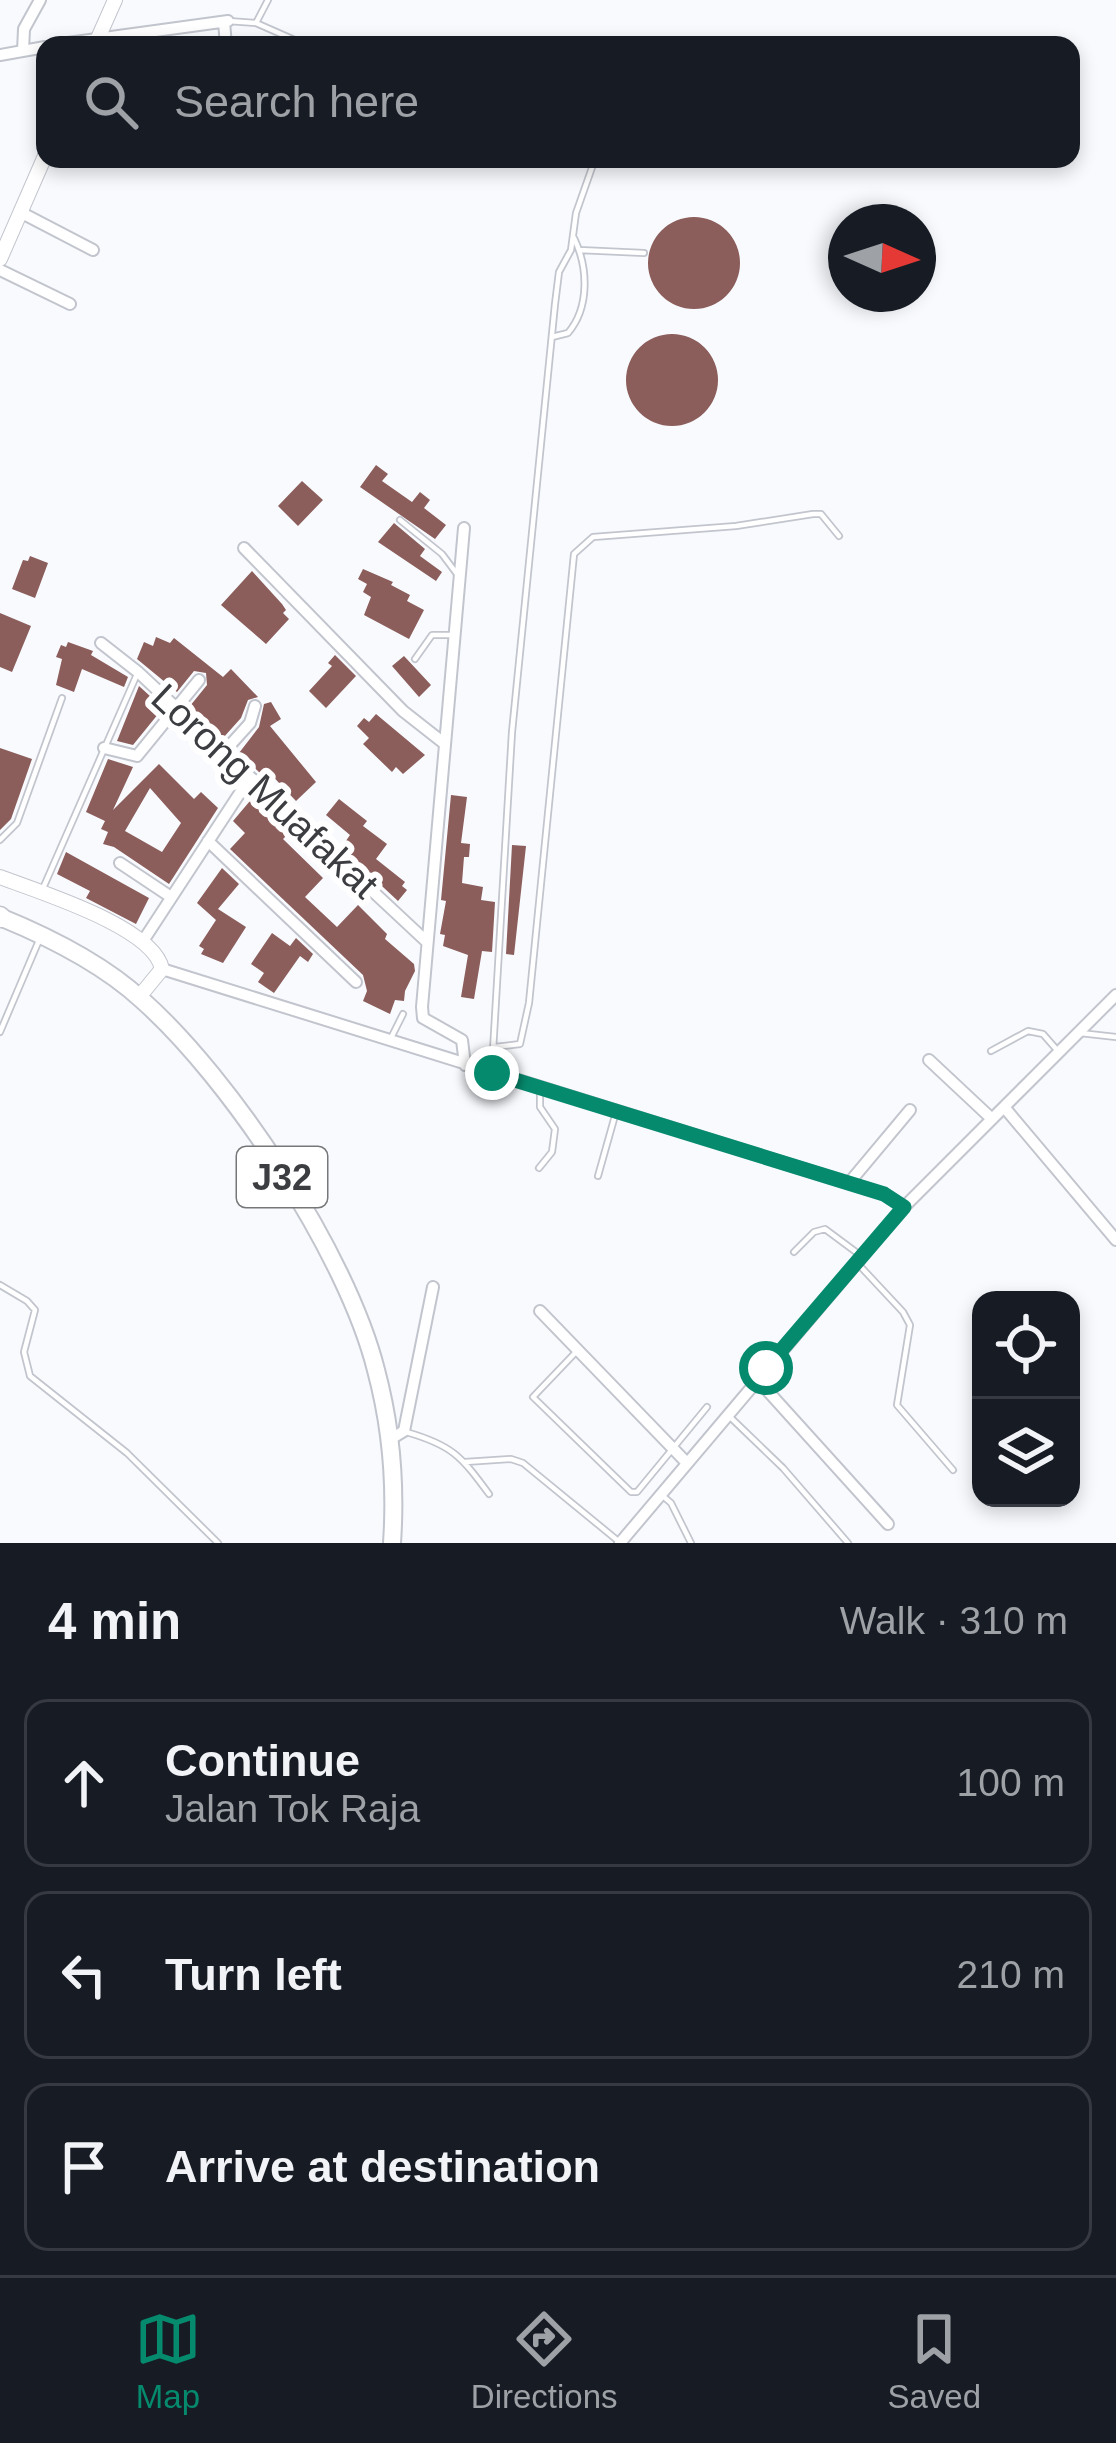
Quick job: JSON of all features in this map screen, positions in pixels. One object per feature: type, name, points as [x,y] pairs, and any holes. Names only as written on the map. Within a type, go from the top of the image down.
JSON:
[{"type":"main road","name":"J32","points":[[0,917],[41,934],[139,997],[215,1076],[304,1211],[343,1283],[397,1436],[392,1543]]},
{"type":"street","points":[[23,51],[24,29],[40,0]]},
{"type":"street","points":[[98,36],[115,0]]},
{"type":"street","points":[[128,36],[226,21],[226,36]]},
{"type":"street","points":[[0,55],[36,48]]},
{"type":"street","points":[[0,259],[11,220],[39,168]]},
{"type":"street","points":[[11,220],[93,250]]},
{"type":"street","points":[[0,271],[70,304]]},
{"type":"street","points":[[464,528],[424,1018],[462,1040],[465,1065]]},
{"type":"street","points":[[244,548],[403,711],[445,745]]},
{"type":"street","name":"Lorong Muafakat","points":[[101,643],[138,671],[427,942]]},
{"type":"street","points":[[104,748],[137,756],[199,680]]},
{"type":"street","points":[[223,753],[250,723],[255,706]]},
{"type":"street","points":[[143,940],[249,778]]},
{"type":"street","points":[[208,842],[356,982]]},
{"type":"street","points":[[120,863],[171,898]]},
{"type":"street","points":[[0,878],[143,940],[158,953],[162,969]]},
{"type":"street","points":[[139,997],[162,969]]},
{"type":"street","points":[[162,969],[884,1194],[904,1207]]},
{"type":"street","points":[[620,1543],[904,1207],[1116,995]]},
{"type":"street","points":[[929,1060],[992,1119]]},
{"type":"street","points":[[1004,1107],[1116,1240]]},
{"type":"street","points":[[849,1183],[910,1110]]},
{"type":"street","points":[[397,1436],[433,1287]]},
{"type":"street","points":[[540,1311],[686,1462]]},
{"type":"street","points":[[756,1378],[888,1524]]},
{"type":"lane","points":[[256,23],[268,0]]},
{"type":"lane","points":[[226,21],[256,23],[286,36]]},
{"type":"lane","points":[[492,1073],[512,732],[559,272],[574,238],[576,212],[592,168]]},
{"type":"lane","points":[[552,337],[568,333],[580,310],[585,274],[574,238]]},
{"type":"lane","points":[[579,250],[644,253]]},
{"type":"lane","points":[[495,1047],[520,1043],[526,1020],[574,554],[593,537],[736,526],[813,514],[821,514],[839,536]]},
{"type":"lane","points":[[400,520],[442,554],[459,578]]},
{"type":"lane","points":[[415,659],[432,635],[454,636]]},
{"type":"lane","points":[[40,893],[138,671]]},
{"type":"lane","points":[[0,840],[16,823],[62,698]]},
{"type":"lane","points":[[0,1032],[41,934]]},
{"type":"lane","points":[[389,1042],[403,1014]]},
{"type":"lane","points":[[992,1051],[1028,1031],[1043,1034],[1059,1052]]},
{"type":"lane","points":[[1079,1032],[1116,1037]]},
{"type":"lane","points":[[539,1088],[540,1107],[555,1130],[552,1152],[539,1168]]},
{"type":"lane","points":[[598,1176],[616,1112]]},
{"type":"lane","points":[[794,1252],[814,1232],[825,1229],[903,1312],[910,1325],[897,1405],[953,1470]]},
{"type":"lane","points":[[0,1286],[27,1300],[35,1310],[24,1361],[36,1384],[127,1453],[218,1543]]},
{"type":"lane","points":[[579,1349],[533,1394],[635,1494],[706,1407]]},
{"type":"lane","points":[[727,1413],[848,1543]]},
{"type":"lane","points":[[397,1436],[442,1443],[466,1462],[489,1494]]},
{"type":"lane","points":[[466,1462],[511,1459],[523,1463],[620,1543]]},
{"type":"lane","points":[[659,1494],[671,1503],[692,1543]]},
{"type":"building","points":[[694,217],[712,220],[727,230],[737,245],[737,281],[727,296],[712,306],[694,309],[676,306],[661,296],[651,281],[648,263],[651,245],[661,230],[676,220]]},
{"type":"building","points":[[672,334],[690,337],[705,347],[715,362],[715,398],[705,413],[690,423],[672,426],[654,423],[639,413],[629,398],[626,380],[629,362],[639,347],[654,337]]},
{"type":"building","points":[[376,465],[388,474],[382,481],[412,502],[420,492],[430,500],[424,508],[446,525],[435,539],[360,487]]},
{"type":"building","points":[[302,481],[323,500],[298,526],[278,506]]},
{"type":"building","points":[[394,523],[425,549],[420,556],[442,572],[436,581],[378,542]]},
{"type":"building","points":[[30,556],[48,563],[35,598],[12,589],[23,560]]},
{"type":"building","points":[[363,569],[393,582],[410,595],[407,601],[424,610],[409,639],[364,615],[371,597],[363,592],[367,584],[358,579]]},
{"type":"building","points":[[252,571],[282,604],[289,619],[266,644],[221,605]]},
{"type":"building","points":[[0,613],[31,626],[12,672],[0,667]]},
{"type":"building","points":[[156,637],[170,643],[174,638],[223,677],[231,669],[258,697],[248,700],[241,718],[223,738],[190,706],[207,685],[206,673],[194,671],[177,692],[137,659],[144,642],[153,646]]},
{"type":"building","points":[[68,642],[93,651],[91,655],[128,677],[124,687],[82,669],[74,692],[56,685],[62,659],[56,657]]},
{"type":"building","points":[[335,655],[356,676],[326,708],[309,691],[332,666],[328,663]]},
{"type":"building","points":[[404,656],[431,685],[419,697],[392,666]]},
{"type":"building","points":[[139,686],[163,708],[133,745],[117,741]]},
{"type":"building","points":[[271,702],[281,719],[270,726],[316,782],[296,801],[266,769],[261,774],[239,753],[259,727],[264,704]]},
{"type":"building","points":[[376,714],[425,755],[403,774],[396,767],[392,772],[363,744],[369,738],[357,726]]},
{"type":"building","points":[[0,748],[32,759],[11,819],[0,830]]},
{"type":"building","points":[[108,759],[133,767],[113,810],[159,764],[194,799],[201,792],[218,808],[169,884],[103,844],[108,832],[101,829],[105,821],[86,812]],"holes":[[[150,788],[181,823],[162,852],[125,831]]]},
{"type":"building","points":[[255,795],[290,832],[283,839],[323,878],[305,897],[337,927],[358,905],[387,934],[385,939],[414,964],[404,1001],[395,1000],[390,1014],[363,1001],[367,991],[363,975],[230,849],[245,833],[233,821]]},
{"type":"building","points":[[451,795],[467,797],[461,843],[470,844],[462,883],[483,887],[481,900],[495,902],[492,952],[482,951],[474,999],[461,997],[468,955],[443,946],[445,935],[440,934]]},
{"type":"building","points":[[339,799],[387,844],[376,859],[405,882],[402,886],[407,890],[398,901],[341,848],[350,835],[326,815]]},
{"type":"building","points":[[512,845],[526,846],[514,955],[506,954]]},
{"type":"building","points":[[66,852],[149,898],[136,924],[86,898],[90,891],[57,874]]},
{"type":"building","points":[[222,868],[239,884],[218,909],[246,927],[223,963],[201,954],[204,949],[199,946],[216,920],[197,903]]},
{"type":"building","points":[[272,933],[290,946],[296,938],[313,954],[308,962],[300,956],[274,993],[258,982],[264,973],[251,964]]},
{"type":"route","points":[[492,1073],[884,1194],[904,1207],[766,1368]]}]
